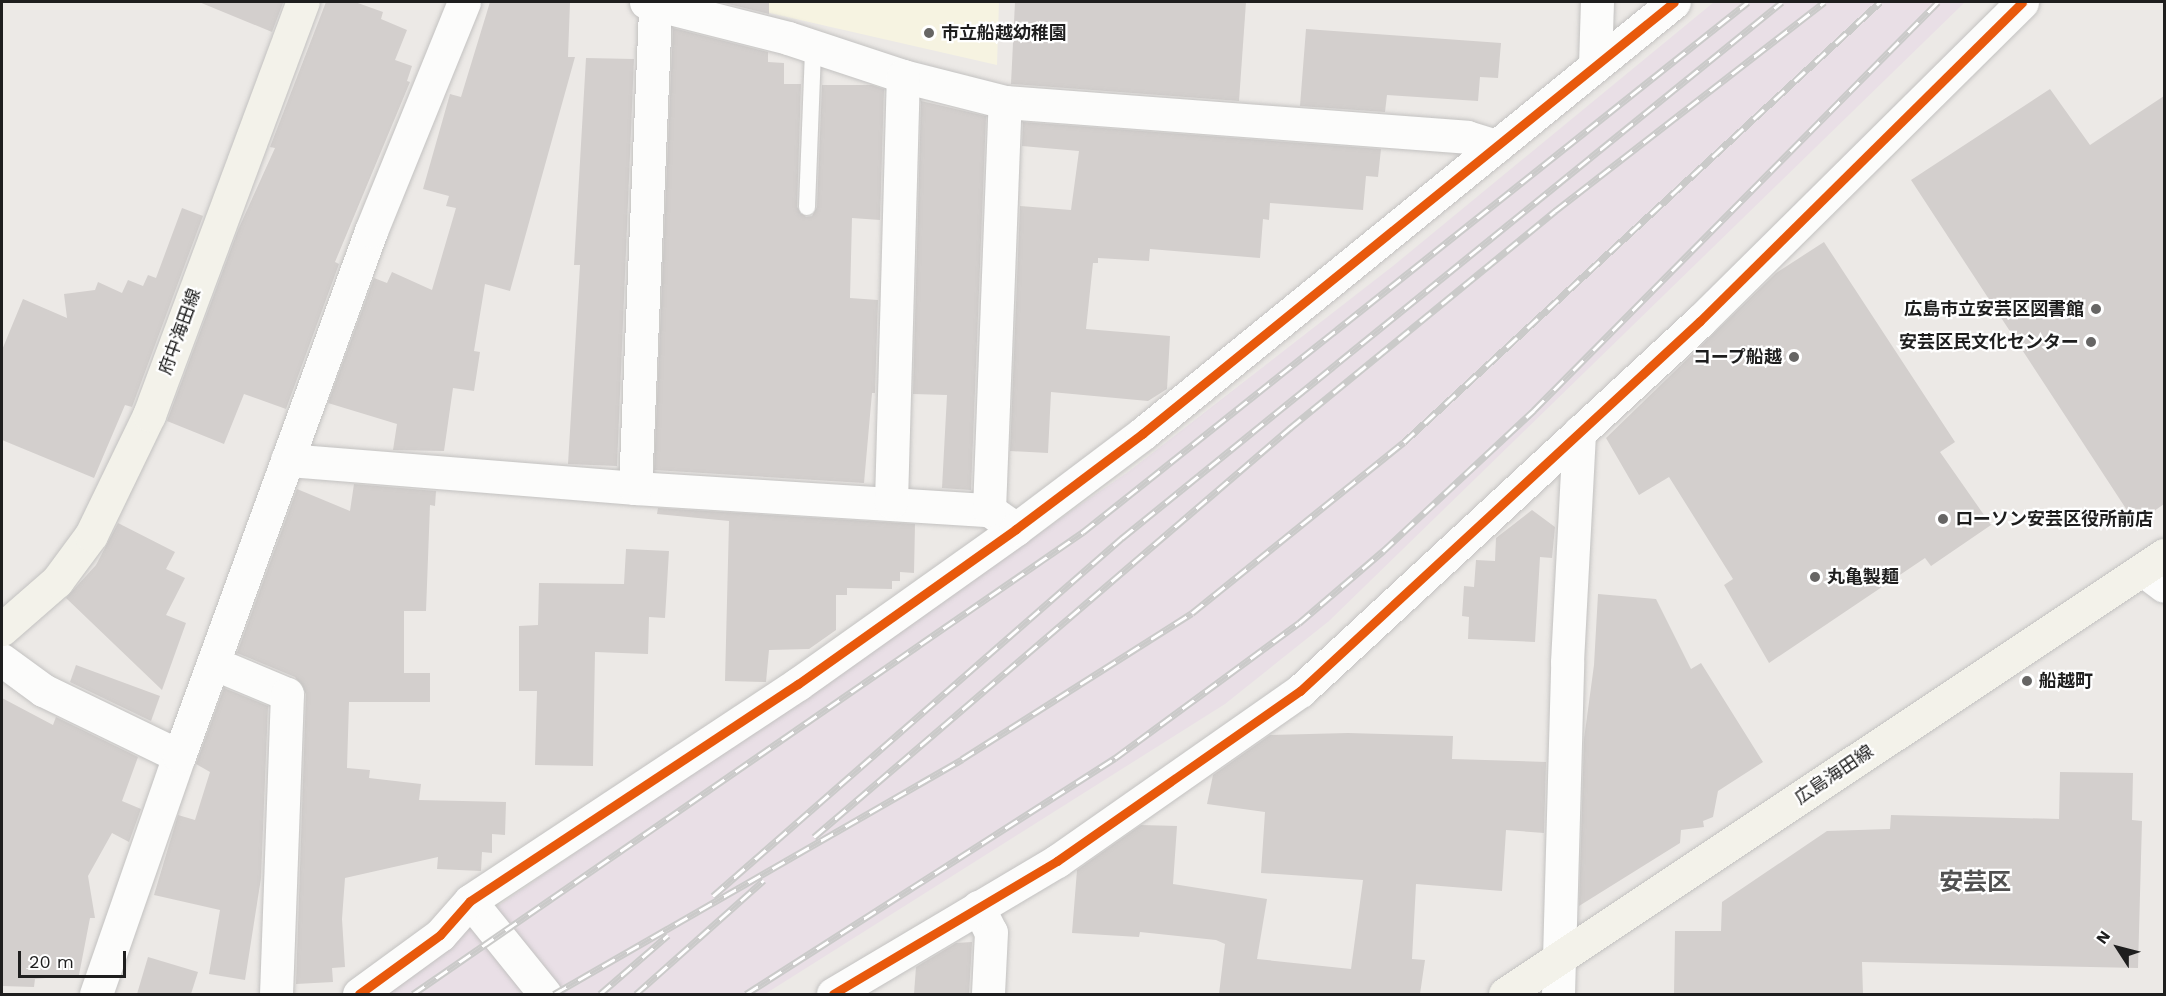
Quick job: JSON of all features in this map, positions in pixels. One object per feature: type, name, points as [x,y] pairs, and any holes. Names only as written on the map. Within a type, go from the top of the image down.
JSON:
[{"type":"main road","name":"府中海田線","points":[[2,629],[57,581],[91,535],[144,425],[303,2]]},
{"type":"main road","name":"広島海田線","points":[[1504,994],[2157,571]]},
{"type":"street","points":[[96,994],[179,756],[371,231],[464,2]]},
{"type":"street","points":[[1595,65],[1597,2]]},
{"type":"street","points":[[359,994],[440,935],[470,901],[798,684],[1016,530],[1142,434],[1674,2]]},
{"type":"street","points":[[833,994],[1057,861],[1299,691],[1700,321],[2022,2]]},
{"type":"street","points":[[635,488],[650,3],[788,38],[813,49],[903,76],[1005,102],[1467,137],[1497,146]]},
{"type":"street","points":[[891,502],[903,76]]},
{"type":"street","points":[[989,510],[1005,102]]},
{"type":"street","points":[[1558,994],[1567,662],[1579,432]]},
{"type":"street","points":[[287,460],[635,488],[891,502],[989,510],[1016,530]]},
{"type":"street","points":[[2,660],[43,690],[179,756]]},
{"type":"street","points":[[213,663],[287,694],[276,994]]},
{"type":"street","points":[[470,901],[545,994]]},
{"type":"street","points":[[978,907],[992,932],[988,994]]},
{"type":"lane","points":[[807,207],[813,49]]},
{"type":"shaded area","name":"市立船越幼稚園","points":[[722,2],[999,2],[997,65]]},
{"type":"shaded area","points":[[1714,2],[1965,2],[1329,621],[1225,704],[765,994],[378,994],[463,930],[1128,472],[1393,266]]},
{"type":"building","points":[[199,2],[279,2],[283,3],[272,32]]},
{"type":"building","points":[[326,2],[355,2],[383,12],[381,19],[407,30],[395,60],[412,66],[407,81],[410,82],[335,262],[339,264],[286,409],[244,394],[224,444],[167,421],[238,230],[275,148],[270,147]]},
{"type":"building","points":[[490,2],[570,2],[568,57],[575,57],[510,291],[485,284],[474,351],[480,352],[474,391],[453,388],[444,451],[393,450],[397,424],[328,403],[374,278],[387,283],[392,272],[432,290],[456,208],[446,206],[449,196],[423,189],[450,94],[461,97]]},
{"type":"building","points":[[720,2],[769,2],[769,14]]},
{"type":"building","points":[[1015,2],[1246,2],[1239,101],[1011,84]]},
{"type":"building","points":[[673,28],[768,52],[768,62],[784,63],[784,84],[801,84],[797,207],[806,217],[812,216],[817,207],[822,85],[872,85],[884,89],[880,220],[852,218],[850,298],[878,300],[875,393],[872,393],[864,483],[654,470]]},
{"type":"building","points":[[1306,29],[1501,43],[1498,78],[1480,77],[1478,101],[1387,95],[1385,112],[1300,106]]},
{"type":"building","points":[[586,58],[634,59],[617,466],[568,464],[580,265],[574,265]]},
{"type":"building","name":"安芸区民文化センター","points":[[2050,89],[2090,145],[2164,96],[2164,504],[2136,524],[1911,180]]},
{"type":"building","points":[[921,101],[986,116],[971,490],[942,488],[947,395],[913,394]]},
{"type":"building","points":[[1023,122],[1381,149],[1378,177],[1366,176],[1363,210],[1270,203],[1269,220],[1263,219],[1260,258],[1150,249],[1149,261],[1098,258],[1098,263],[1093,263],[1086,329],[1170,336],[1167,389],[1148,401],[1051,392],[1048,453],[1010,451],[1020,206],[1071,210],[1079,151],[1022,146]]},
{"type":"building","points":[[182,208],[203,216],[132,407],[125,405],[94,478],[2,440],[2,350],[23,299],[67,318],[64,294],[95,290],[98,282],[122,293],[128,280],[143,286],[148,275],[156,278]]},
{"type":"building","name":"コープ船越","points":[[1824,242],[1955,442],[1940,452],[1991,525],[1931,566],[1925,558],[1769,663],[1724,585],[1733,579],[1669,477],[1639,495],[1606,438],[1776,273]]},
{"type":"building","points":[[354,484],[436,491],[435,506],[430,505],[426,611],[404,611],[404,673],[430,673],[430,702],[349,702],[347,768],[370,770],[369,778],[421,784],[419,800],[506,802],[505,835],[492,834],[492,853],[482,852],[481,871],[437,869],[438,857],[345,878],[342,919],[345,967],[332,968],[333,982],[296,984],[306,694],[295,677],[237,653],[297,489],[350,511]]},
{"type":"building","points":[[658,508],[915,524],[914,573],[900,572],[900,581],[892,581],[892,589],[847,588],[847,595],[836,595],[836,630],[809,649],[769,650],[766,682],[725,681],[729,521],[657,514]]},
{"type":"building","points":[[1532,510],[1555,527],[1552,558],[1540,557],[1535,642],[1468,639],[1469,617],[1462,616],[1464,586],[1474,587],[1476,560],[1495,561],[1496,538]]},
{"type":"building","points":[[118,523],[175,552],[166,569],[185,578],[166,615],[186,623],[162,690],[66,598],[96,565]]},
{"type":"building","points":[[626,549],[669,551],[665,618],[649,617],[648,654],[595,652],[593,766],[535,765],[537,691],[519,691],[519,626],[538,625],[539,583],[624,584]]},
{"type":"building","points":[[1598,594],[1656,599],[1691,669],[1701,663],[1763,762],[1718,791],[1713,817],[1703,821],[1704,827],[1681,830],[1680,843],[1579,906],[1584,739],[1594,665]]},
{"type":"building","points":[[76,665],[160,696],[151,721],[70,682]]},
{"type":"building","points":[[224,688],[268,706],[261,878],[245,980],[209,974],[220,910],[154,895],[178,815],[195,820],[210,772],[196,764]]},
{"type":"building","points":[[2,698],[53,725],[56,717],[138,757],[122,801],[141,809],[129,842],[112,833],[88,876],[95,918],[90,918],[79,975],[35,979],[34,987],[2,986]]},
{"type":"building","points":[[1348,733],[1453,736],[1452,759],[1546,762],[1544,833],[1506,830],[1502,891],[1416,884],[1412,959],[1425,960],[1420,994],[1219,994],[1225,944],[1216,940],[1140,932],[1139,937],[1072,933],[1077,870],[1141,825],[1177,826],[1173,884],[1267,899],[1257,959],[1351,969],[1363,880],[1261,873],[1265,812],[1207,804],[1213,775],[1270,735]]},
{"type":"building","points":[[2060,772],[2133,773],[2132,820],[2142,821],[2138,968],[1862,962],[1863,994],[1674,994],[1675,931],[1721,931],[1722,902],[1827,831],[1890,829],[1891,815],[2059,819]]},
{"type":"building","points":[[972,942],[969,994],[914,994],[916,967],[956,943]]},
{"type":"building","points":[[148,957],[198,972],[191,994],[137,994]]},
{"type":"railway","points":[[413,994],[1083,532],[1748,2]]},
{"type":"railway","points":[[713,896],[1122,538],[1782,2]]},
{"type":"railway","points":[[814,837],[1290,428],[1555,211],[1824,2]]},
{"type":"railway","points":[[554,994],[962,759],[1192,613],[1404,442],[1880,2]]},
{"type":"railway","points":[[746,994],[1115,758],[1299,623],[1383,551],[1534,410],[1938,2]]},
{"type":"railway","points":[[636,994],[764,880]]},
{"type":"railway","points":[[600,994],[668,935]]},
{"type":"cycle path","points":[[359,994],[440,935],[470,901],[798,684],[1016,529],[1142,434],[1674,2]]},
{"type":"cycle path","points":[[833,994],[1057,861],[1300,691],[1700,321],[2022,2]]},
{"type":"place","name":"市立船越幼稚園","points":[[929,33]]},
{"type":"place","name":"広島市立安芸区図書館","points":[[2096,309]]},
{"type":"place","name":"安芸区民文化センター","points":[[2091,342]]},
{"type":"place","name":"コープ船越","points":[[1794,357]]},
{"type":"place","name":"ローソン安芸区役所前店","points":[[1943,519]]},
{"type":"place","name":"丸亀製麺","points":[[1815,577]]},
{"type":"place","name":"船越町","points":[[2027,681]]},
{"type":"district","name":"安芸区","points":[[1975,883]]}]
